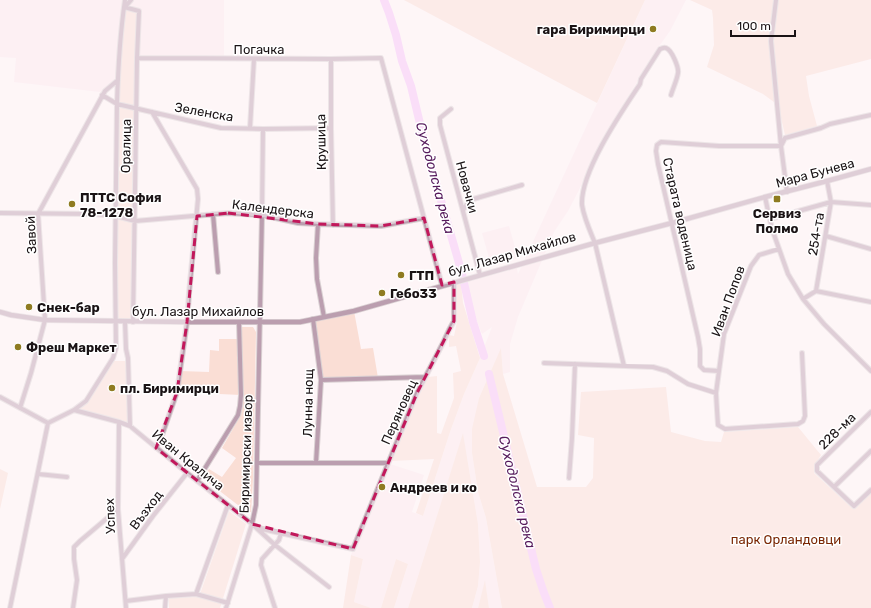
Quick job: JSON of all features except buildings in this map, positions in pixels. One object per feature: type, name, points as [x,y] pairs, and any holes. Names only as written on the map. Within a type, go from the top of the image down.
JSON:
[{"type":"street","name":"Оралица","points":[[116,348],[117,104],[125,0]]},
{"type":"street","points":[[124,7],[131,0]]},
{"type":"street","points":[[776,0],[771,41],[787,192]]},
{"type":"street","name":"Оралица","points":[[124,7],[139,11],[133,322]]},
{"type":"street","points":[[624,366],[595,242],[587,226],[582,205],[583,192],[588,175],[600,149],[640,84],[641,79],[660,49],[663,48],[670,50],[679,72],[671,95]]},
{"type":"street","name":"Погачка","points":[[137,58],[381,58],[424,218]]},
{"type":"street","points":[[250,128],[254,59]]},
{"type":"street","name":"Крушица","points":[[331,59],[333,225]]},
{"type":"street","name":"Завой","points":[[20,408],[45,320],[38,214],[102,95],[118,80]]},
{"type":"street","name":"Зеленска","points":[[102,95],[117,104],[221,128],[331,128]]},
{"type":"street","name":"Новачки","points":[[451,109],[440,118],[440,125],[480,275]]},
{"type":"street","points":[[152,112],[197,188],[198,199],[189,293],[188,322],[177,392],[156,448]]},
{"type":"street","points":[[781,146],[785,138],[830,124],[871,115]]},
{"type":"street","name":"Биримирски извор","points":[[226,608],[252,524],[256,505],[263,129]]},
{"type":"street","name":"Старата воденица","points":[[719,371],[704,370],[700,366],[698,337],[658,164],[656,151],[657,145],[661,142],[719,146],[781,146]]},
{"type":"street","name":"Мара Бунева","points":[[765,197],[828,182],[871,169]]},
{"type":"street","name":"254-та","points":[[816,290],[831,202],[828,182]]},
{"type":"street","points":[[463,210],[470,200],[522,185]]},
{"type":"street","points":[[765,197],[770,219],[788,274],[803,299],[824,324],[871,371]]},
{"type":"street","name":"бул. Лазар Михайлов","points":[[0,312],[45,320],[115,322],[300,322],[354,311],[595,242],[672,223],[765,197]]},
{"type":"street","points":[[770,219],[831,202],[871,205]]},
{"type":"street","name":"Календерска","points":[[0,213],[94,214],[116,216],[135,221],[228,213],[262,215],[298,223],[380,226],[424,218]]},
{"type":"street","points":[[213,214],[218,272]]},
{"type":"street","points":[[424,218],[442,285]]},
{"type":"street","points":[[318,224],[316,258],[317,279],[324,317]]},
{"type":"street","points":[[826,236],[871,249]]},
{"type":"street","name":"Иван Попов","points":[[779,249],[759,255],[751,266],[724,334],[716,394],[718,425],[725,429],[798,424],[803,421],[805,416],[802,353]]},
{"type":"street","name":"Перяновец","points":[[353,549],[416,393],[454,321],[455,282]]},
{"type":"street","points":[[803,299],[816,290],[871,302]]},
{"type":"street","name":"Лунна нощ","points":[[314,319],[321,380],[316,463]]},
{"type":"street","points":[[74,410],[130,426],[128,359],[125,322]]},
{"type":"street","name":"Биримирски извор","points":[[197,481],[238,415],[241,395],[239,322]]},
{"type":"street","points":[[48,423],[74,410],[86,401],[113,358],[116,348],[126,349]]},
{"type":"street","points":[[544,363],[653,367],[667,371],[688,384],[716,394]]},
{"type":"street","points":[[569,478],[575,364]]},
{"type":"street","points":[[321,380],[425,377]]},
{"type":"street","points":[[0,397],[48,423]]},
{"type":"street","name":"228-ма","points":[[834,487],[817,471],[817,465],[871,412]]},
{"type":"street","name":"Успех","points":[[119,422],[118,509],[126,608]]},
{"type":"street","points":[[10,608],[48,423]]},
{"type":"street","name":"Иван Кралича","points":[[130,426],[252,524],[275,545],[329,587]]},
{"type":"street","points":[[871,451],[834,487],[854,506],[871,490]]},
{"type":"street","points":[[257,463],[387,463]]},
{"type":"street","name":"Възход","points":[[122,558],[187,473]]},
{"type":"street","points":[[38,474],[67,477]]},
{"type":"street","name":"Биримирски извор","points":[[196,594],[228,505]]},
{"type":"street","points":[[73,608],[77,580],[74,547],[118,509]]},
{"type":"street","name":"Иван Кралича","points":[[252,524],[262,529],[353,549]]},
{"type":"street","points":[[275,608],[261,565],[262,559],[279,540],[282,533]]},
{"type":"street","points":[[126,601],[196,594],[228,603]]},
{"type":"street","points":[[165,608],[166,596]]},
{"type":"highlighted area","points":[[228,213],[318,224],[381,226],[424,218],[442,285],[454,282],[454,321],[417,393],[353,549],[252,524],[156,448],[177,392],[187,322],[197,216]]},
{"type":"shaded area","points":[[0,0],[224,0],[224,59],[137,58],[118,80],[105,91],[100,92],[14,82],[16,58],[0,57]]},
{"type":"shaded area","points":[[645,0],[686,0],[670,31],[657,49],[608,130],[568,211],[554,232],[518,317],[510,344],[510,372],[503,374],[501,349],[479,398],[472,453],[478,492],[486,518],[502,608],[489,608],[485,582],[478,608],[472,608],[478,586],[480,562],[478,524],[463,434],[408,608],[394,608],[408,564],[396,559],[381,608],[371,608],[354,602],[363,559],[351,555],[387,463],[424,475],[412,512],[423,516],[450,432],[492,327],[482,334],[473,312],[467,278],[516,265],[518,274]]},
{"type":"shaded area","points":[[509,226],[518,258],[491,265],[482,233]]},
{"type":"green space","points":[[404,0],[645,0],[597,103]]},
{"type":"green space","points":[[690,0],[871,0],[871,59],[806,76],[809,96],[817,126],[785,135],[778,105],[763,94],[707,67],[714,45],[712,10]]},
{"type":"green space","points":[[124,7],[139,11],[133,322],[115,322],[117,104]]},
{"type":"green space","points":[[461,284],[463,303],[480,358],[464,394],[450,432],[423,516],[416,513],[434,459],[391,461],[408,419],[428,377],[437,376],[437,433],[441,434],[454,398],[453,373],[461,371],[456,346],[449,347],[449,335],[454,336],[457,322],[456,285]]},
{"type":"green space","points":[[354,311],[361,349],[373,348],[378,378],[321,380],[313,319]]},
{"type":"green space","points":[[241,327],[253,327],[256,332],[251,512],[247,512],[208,482],[210,479],[205,475],[209,469],[222,477],[236,458],[222,448],[241,415],[243,402]]},
{"type":"green space","points":[[219,339],[239,339],[241,395],[177,392],[180,371],[209,372],[210,350],[219,351]]},
{"type":"green space","name":"парк Орландовци","points":[[501,348],[503,374],[537,487],[586,487],[593,478],[594,438],[578,435],[581,392],[666,387],[671,432],[705,441],[721,442],[724,432],[798,427],[821,455],[816,463],[814,473],[853,509],[871,493],[871,608],[502,608],[486,518],[478,492],[472,453],[472,429],[479,398]]},
{"type":"green space","points":[[114,361],[126,361],[128,423],[78,409],[88,402]]},
{"type":"green space","points":[[463,433],[478,524],[480,562],[478,586],[472,608],[408,608]]},
{"type":"green space","points":[[0,469],[8,473],[0,509]]},
{"type":"green space","points":[[229,511],[246,524],[220,608],[169,608],[169,598],[199,597]]},
{"type":"green space","points":[[351,555],[363,559],[354,602],[371,608],[343,608]]},
{"type":"green space","points":[[396,559],[408,564],[394,608],[381,608]]},
{"type":"green space","points":[[485,580],[489,608],[478,608]]},
{"type":"waterway","name":"Суходолска река","points":[[384,0],[411,86],[428,157],[461,270],[473,322],[484,356]]},
{"type":"waterway","name":"Суходолска река","points":[[489,374],[536,569],[550,608]]},
{"type":"place","name":"гара Биримирци","points":[[653,29]]},
{"type":"place","name":"Сервиз Полмо","points":[[777,199]]},
{"type":"place","name":"ПТТС София 78-1278","points":[[72,204]]},
{"type":"place","name":"ГТП","points":[[401,275]]},
{"type":"place","name":"Гебо33","points":[[382,293]]},
{"type":"place","name":"Снек-бар","points":[[29,307]]},
{"type":"place","name":"Фреш Маркет","points":[[18,347]]},
{"type":"place","name":"пл. Биримирци","points":[[112,388]]},
{"type":"place","name":"Андреев и ко","points":[[382,487]]}]
